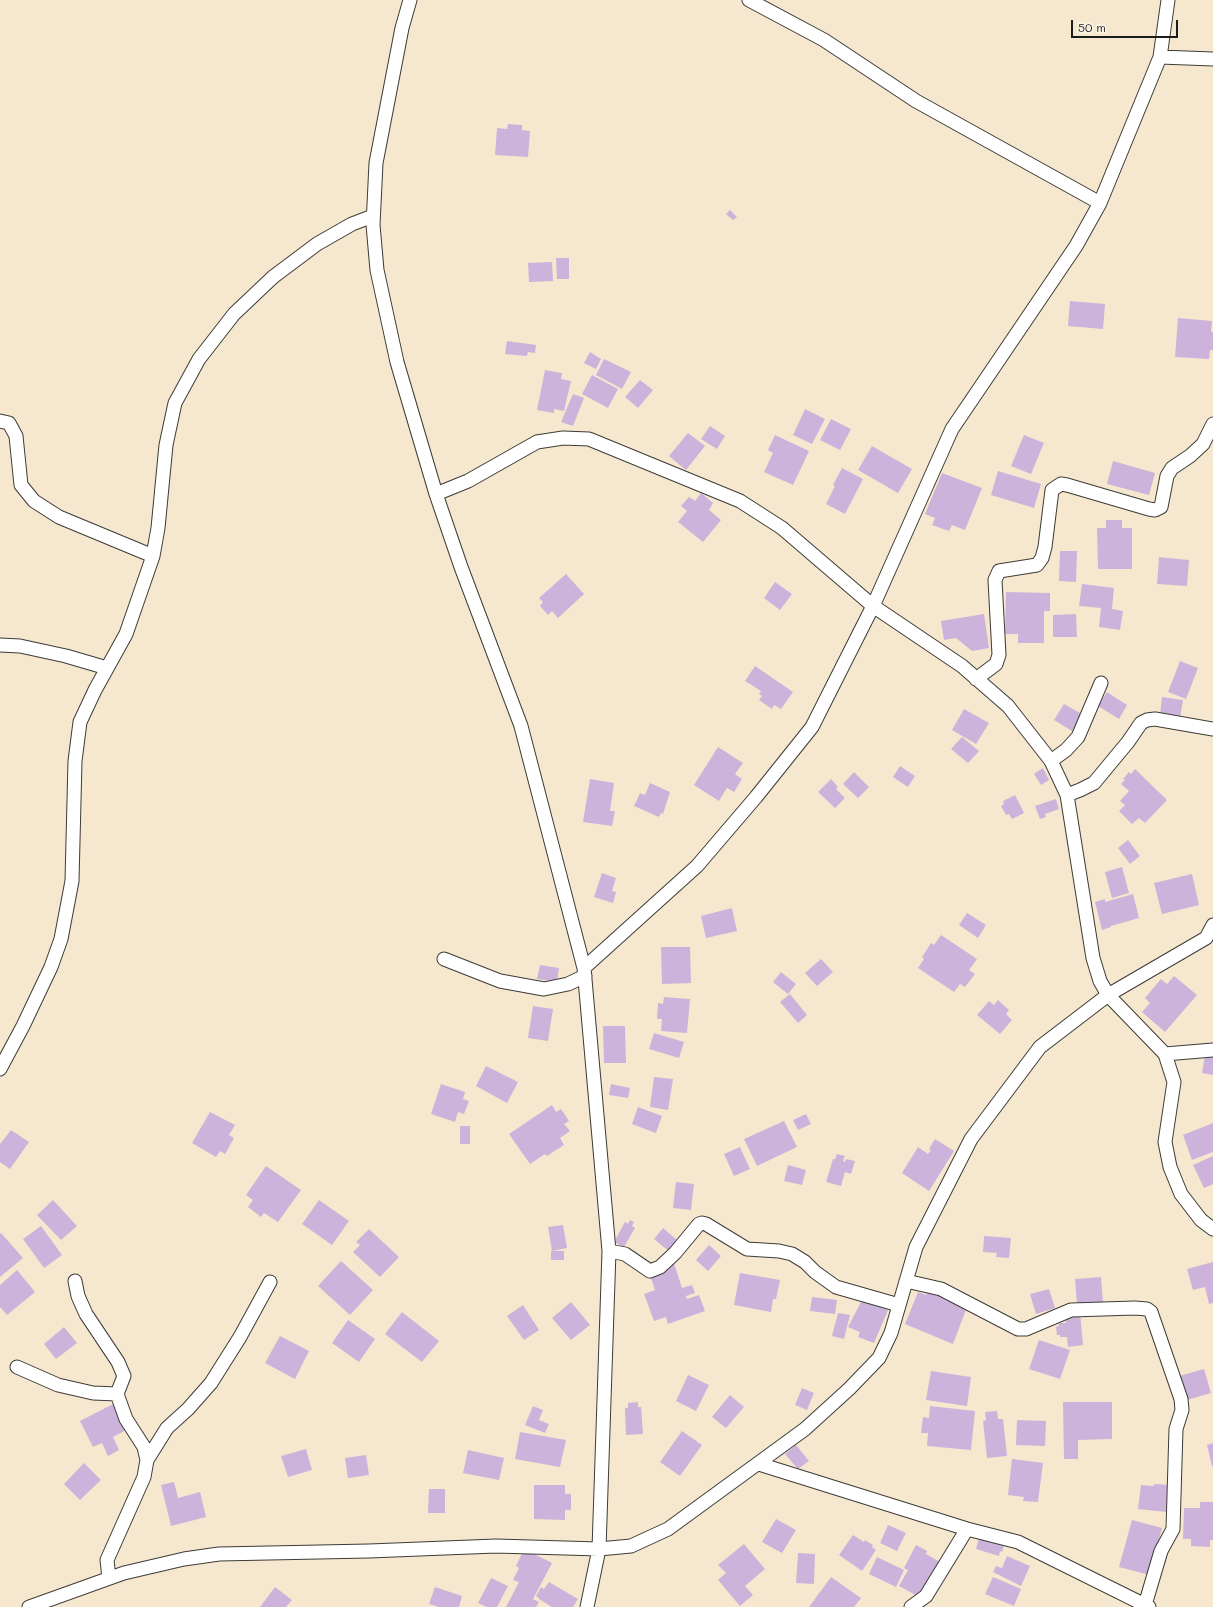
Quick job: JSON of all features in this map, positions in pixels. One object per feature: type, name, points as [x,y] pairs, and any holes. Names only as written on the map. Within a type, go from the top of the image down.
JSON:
[{"type":"street","points":[[410,0],[402,28],[376,163],[373,216],[377,270],[397,362],[436,494],[461,567],[521,726],[584,972],[609,1251],[599,1549],[586,1607]]},
{"type":"street","points":[[749,0],[824,40],[916,101],[1100,203]]},
{"type":"street","points":[[444,959],[500,981],[544,989],[568,984],[584,972],[697,866],[756,797],[812,727],[873,606],[952,429],[1076,246],[1100,203],[1160,57],[1168,0]]},
{"type":"street","points":[[1160,57],[1213,59]]},
{"type":"street","points":[[0,1069],[23,1026],[51,967],[61,939],[72,881],[75,761],[80,722],[126,634],[153,556],[158,528],[166,445],[175,403],[199,359],[234,314],[273,277],[317,244],[352,224],[373,216]]},
{"type":"street","points":[[0,420],[9,423],[16,436],[21,485],[34,501],[59,517],[153,556]]},
{"type":"street","points":[[976,679],[996,664],[999,655],[995,580],[999,571],[1037,564],[1042,558],[1045,548],[1052,490],[1061,484],[1067,485],[1155,510],[1161,507],[1167,476],[1172,468],[1190,456],[1203,444],[1213,424]]},
{"type":"street","points":[[436,494],[468,481],[537,442],[563,438],[589,439],[740,501],[782,528],[873,606],[962,666],[1008,706],[1051,761],[1067,795],[1093,958],[1100,981],[1108,995],[1165,1054],[1174,1082],[1165,1142],[1170,1167],[1181,1194],[1201,1220],[1213,1229]]},
{"type":"street","points":[[0,645],[20,646],[66,656],[107,668]]},
{"type":"street","points":[[1051,761],[1066,750],[1078,737],[1102,684]]},
{"type":"street","points":[[1067,795],[1094,783],[1128,742],[1141,723],[1147,720],[1155,719],[1213,729]]},
{"type":"street","points":[[29,1607],[124,1573],[184,1559],[219,1554],[368,1551],[496,1546],[599,1549],[631,1546],[668,1530],[805,1429],[849,1389],[879,1358],[890,1333],[916,1247],[971,1139],[1040,1047],[1108,995],[1206,938],[1213,925]]},
{"type":"street","points":[[1165,1054],[1213,1050]]},
{"type":"street","points":[[609,1251],[625,1254],[650,1271],[660,1267],[699,1224],[702,1223],[747,1249],[779,1251],[792,1254],[805,1262],[836,1287],[899,1305]]},
{"type":"street","points":[[74,1281],[78,1296],[86,1314],[118,1362],[124,1376],[117,1394],[126,1419],[144,1447],[147,1460]]},
{"type":"street","points":[[759,1464],[967,1529],[1018,1542],[1147,1606],[1161,1551],[1173,1528],[1176,1429],[1182,1410],[1182,1399],[1151,1312],[1147,1309],[1135,1308],[1071,1310],[1026,1329],[1018,1329],[941,1289],[906,1281]]},
{"type":"street","points":[[109,1578],[107,1560],[144,1477],[147,1460],[167,1428],[188,1409],[211,1383],[240,1337],[270,1282]]},
{"type":"street","points":[[17,1367],[58,1385],[93,1392],[117,1394]]},
{"type":"street","points":[[911,1607],[926,1596],[967,1529]]},
{"type":"building","points":[[508,124],[522,125],[522,130],[530,131],[528,157],[495,155],[497,128],[507,129]]},
{"type":"building","points":[[730,210],[737,217],[733,220],[726,214]]},
{"type":"building","points":[[556,258],[569,258],[569,279],[557,279]]},
{"type":"building","points":[[552,262],[553,281],[529,282],[528,263]]},
{"type":"building","points":[[1070,301],[1105,304],[1103,329],[1068,326]]},
{"type":"building","points":[[1178,318],[1212,321],[1211,332],[1213,332],[1213,350],[1210,350],[1209,359],[1175,357]]},
{"type":"building","points":[[507,341],[536,345],[535,353],[528,352],[527,356],[505,354]]},
{"type":"building","points":[[590,352],[601,359],[596,369],[584,363]]},
{"type":"building","points":[[604,359],[631,372],[622,389],[596,375]]},
{"type":"building","points":[[545,370],[562,373],[561,379],[571,381],[564,411],[554,409],[554,413],[537,410]]},
{"type":"building","points":[[592,375],[618,389],[608,408],[582,394]]},
{"type":"building","points":[[640,380],[653,390],[638,408],[625,397]]},
{"type":"building","points":[[573,394],[584,398],[573,426],[561,422]]},
{"type":"building","points":[[805,409],[825,419],[812,444],[793,435]]},
{"type":"building","points":[[831,419],[851,429],[840,450],[820,440]]},
{"type":"building","points":[[710,426],[725,436],[717,449],[701,439]]},
{"type":"building","points":[[688,433],[705,446],[686,470],[669,456]]},
{"type":"building","points":[[775,435],[809,451],[793,485],[764,472],[773,453],[768,450]]},
{"type":"building","points":[[1024,435],[1044,443],[1031,474],[1011,466]]},
{"type":"building","points":[[872,446],[912,469],[898,493],[858,470]]},
{"type":"building","points":[[1113,461],[1155,473],[1149,495],[1107,484]]},
{"type":"building","points":[[842,468],[863,479],[845,514],[826,504],[835,486],[833,485]]},
{"type":"building","points":[[998,471],[1041,484],[1034,508],[991,495]]},
{"type":"building","points":[[942,473],[982,488],[965,530],[952,525],[949,531],[932,525],[935,518],[925,514]]},
{"type":"building","points":[[701,493],[713,503],[709,510],[721,520],[703,542],[678,522],[687,511],[681,506],[689,497],[695,501]]},
{"type":"building","points":[[1106,520],[1122,520],[1122,528],[1132,528],[1132,569],[1098,569],[1097,528],[1106,528]]},
{"type":"building","points":[[1060,551],[1077,551],[1076,582],[1059,581]]},
{"type":"building","points":[[1159,557],[1189,560],[1187,586],[1157,584]]},
{"type":"building","points":[[566,574],[584,594],[558,618],[552,611],[548,615],[540,606],[543,602],[539,598]]},
{"type":"building","points":[[775,582],[792,594],[780,610],[764,598]]},
{"type":"building","points":[[1082,584],[1114,588],[1112,609],[1123,611],[1120,630],[1099,627],[1101,608],[1079,606]]},
{"type":"building","points":[[1006,592],[1050,593],[1050,611],[1044,611],[1044,643],[1018,643],[1018,634],[1005,634]]},
{"type":"building","points":[[984,614],[989,648],[972,651],[956,638],[944,640],[941,621]]},
{"type":"building","points":[[1076,614],[1077,637],[1053,637],[1053,615]]},
{"type":"building","points":[[1180,661],[1198,668],[1186,699],[1168,692]]},
{"type":"building","points":[[755,666],[793,692],[781,709],[774,705],[772,709],[759,700],[762,696],[759,694],[761,691],[745,681]]},
{"type":"building","points":[[1107,692],[1127,705],[1119,719],[1098,706]]},
{"type":"building","points":[[1162,697],[1183,700],[1180,718],[1160,715]]},
{"type":"building","points":[[1064,704],[1082,714],[1072,731],[1054,720]]},
{"type":"building","points":[[964,709],[989,723],[976,744],[952,730]]},
{"type":"building","points":[[962,737],[979,751],[968,763],[951,749]]},
{"type":"building","points":[[718,747],[743,763],[735,774],[742,779],[734,792],[727,788],[719,801],[694,785]]},
{"type":"building","points":[[900,766],[915,776],[908,787],[893,777]]},
{"type":"building","points":[[1043,768],[1049,780],[1041,785],[1034,774]]},
{"type":"building","points":[[1135,769],[1167,800],[1145,823],[1139,818],[1132,824],[1119,811],[1125,805],[1120,801],[1129,791],[1121,784],[1129,772],[1131,774]]},
{"type":"building","points":[[854,772],[869,787],[858,798],[843,784]]},
{"type":"building","points":[[590,779],[614,783],[610,811],[615,811],[612,826],[583,822]]},
{"type":"building","points":[[831,779],[838,787],[836,789],[845,798],[835,808],[818,792]]},
{"type":"building","points":[[650,783],[670,792],[663,814],[661,813],[659,817],[634,806],[640,793],[645,795]]},
{"type":"building","points":[[1015,795],[1024,813],[1012,819],[1009,814],[1006,815],[1001,806],[1004,804],[1003,801]]},
{"type":"building","points":[[1056,799],[1059,809],[1045,814],[1046,817],[1040,819],[1035,806]]},
{"type":"building","points":[[1128,840],[1140,856],[1130,864],[1118,848]]},
{"type":"building","points":[[1122,867],[1129,893],[1112,898],[1105,872]]},
{"type":"building","points":[[602,873],[616,878],[612,891],[616,892],[613,903],[594,897]]},
{"type":"building","points":[[1192,874],[1199,905],[1162,914],[1154,883]]},
{"type":"building","points":[[1133,894],[1139,918],[1102,930],[1095,902],[1105,899],[1105,902]]},
{"type":"building","points":[[732,908],[737,931],[706,938],[701,916]]},
{"type":"building","points":[[967,913],[986,925],[978,938],[959,925]]},
{"type":"building","points":[[941,935],[977,959],[969,970],[975,974],[965,987],[960,984],[954,992],[918,968],[924,959],[922,957],[931,943],[934,945]]},
{"type":"building","points":[[661,947],[690,947],[691,983],[662,984]]},
{"type":"building","points":[[821,959],[833,972],[817,986],[805,973]]},
{"type":"building","points":[[540,965],[559,968],[557,982],[537,979]]},
{"type":"building","points":[[781,972],[796,984],[788,994],[773,982]]},
{"type":"building","points":[[1174,976],[1197,995],[1165,1032],[1142,1012],[1150,1003],[1145,998],[1161,979],[1167,984]]},
{"type":"building","points":[[790,994],[807,1015],[798,1023],[780,1002]]},
{"type":"building","points":[[664,997],[690,999],[687,1033],[661,1031],[662,1019],[657,1019],[658,1003],[663,1004]]},
{"type":"building","points":[[998,1000],[1009,1010],[1006,1014],[1012,1020],[1000,1034],[977,1015],[989,1001],[994,1005]]},
{"type":"building","points":[[533,1006],[553,1009],[548,1041],[528,1038]]},
{"type":"building","points":[[603,1026],[625,1026],[626,1063],[604,1063]]},
{"type":"building","points":[[654,1033],[684,1042],[679,1058],[649,1049]]},
{"type":"building","points":[[1205,1055],[1213,1057],[1213,1075],[1202,1073]]},
{"type":"building","points":[[486,1066],[518,1082],[507,1103],[476,1086]]},
{"type":"building","points":[[654,1077],[673,1079],[668,1110],[650,1107]]},
{"type":"building","points":[[441,1084],[465,1092],[463,1099],[469,1101],[464,1114],[458,1112],[455,1122],[431,1114]]},
{"type":"building","points":[[611,1084],[630,1088],[628,1098],[609,1095]]},
{"type":"building","points":[[552,1105],[556,1112],[561,1109],[569,1121],[564,1124],[570,1131],[560,1138],[564,1145],[547,1156],[545,1154],[530,1164],[509,1134]]},
{"type":"building","points":[[638,1107],[662,1116],[656,1133],[632,1124]]},
{"type":"building","points":[[210,1112],[235,1125],[229,1135],[234,1138],[225,1154],[220,1151],[216,1157],[192,1143]]},
{"type":"building","points":[[806,1114],[811,1124],[798,1130],[793,1120]]},
{"type":"building","points":[[784,1121],[797,1147],[757,1166],[744,1139]]},
{"type":"building","points":[[1213,1123],[1213,1152],[1192,1160],[1183,1135]]},
{"type":"building","points":[[460,1126],[470,1126],[470,1144],[460,1144]]},
{"type":"building","points":[[11,1130],[29,1142],[10,1169],[0,1162],[0,1144]]},
{"type":"building","points":[[935,1139],[954,1151],[929,1191],[902,1173],[918,1147],[928,1154],[931,1150],[929,1149]]},
{"type":"building","points":[[740,1147],[750,1169],[734,1176],[724,1154]]},
{"type":"building","points":[[837,1154],[845,1156],[843,1161],[845,1162],[846,1159],[855,1161],[851,1174],[845,1172],[841,1186],[826,1182],[833,1159],[835,1159]]},
{"type":"building","points":[[1213,1156],[1213,1184],[1204,1188],[1193,1165]]},
{"type":"building","points":[[788,1165],[806,1170],[802,1185],[784,1181]]},
{"type":"building","points":[[266,1166],[301,1190],[278,1222],[264,1213],[261,1217],[248,1207],[253,1200],[246,1195]]},
{"type":"building","points":[[676,1182],[694,1184],[691,1210],[673,1208]]},
{"type":"building","points":[[53,1200],[77,1226],[61,1240],[37,1215]]},
{"type":"building","points":[[319,1200],[349,1221],[332,1245],[302,1224]]},
{"type":"building","points":[[630,1220],[634,1222],[632,1226],[635,1228],[624,1247],[614,1242],[625,1222],[628,1224]]},
{"type":"building","points":[[563,1225],[567,1248],[552,1251],[548,1227]]},
{"type":"building","points":[[41,1226],[62,1255],[44,1268],[23,1239]]},
{"type":"building","points":[[663,1228],[678,1241],[670,1252],[654,1239]]},
{"type":"building","points":[[369,1229],[399,1257],[380,1277],[353,1252],[360,1245],[356,1242]]},
{"type":"building","points":[[1,1233],[23,1258],[0,1277],[0,1234]]},
{"type":"building","points":[[984,1236],[1011,1238],[1009,1258],[996,1257],[997,1253],[983,1252]]},
{"type":"building","points":[[709,1245],[721,1256],[708,1271],[696,1260]]},
{"type":"building","points":[[551,1251],[564,1251],[564,1260],[551,1260]]},
{"type":"building","points":[[341,1261],[373,1290],[350,1315],[318,1286]]},
{"type":"building","points":[[1213,1262],[1213,1303],[1209,1304],[1205,1287],[1193,1290],[1187,1269]]},
{"type":"building","points":[[674,1263],[682,1288],[692,1285],[695,1293],[686,1296],[687,1299],[699,1295],[705,1311],[668,1324],[666,1317],[654,1321],[644,1294],[655,1290],[649,1272]]},
{"type":"building","points":[[17,1270],[35,1292],[7,1315],[0,1307],[0,1285]]},
{"type":"building","points":[[740,1273],[780,1280],[776,1299],[773,1299],[771,1312],[734,1305]]},
{"type":"building","points":[[1101,1277],[1103,1303],[1077,1305],[1075,1279]]},
{"type":"building","points":[[1049,1289],[1055,1308],[1036,1314],[1030,1294]]},
{"type":"building","points":[[928,1291],[967,1307],[953,1344],[905,1324],[918,1292],[926,1295]]},
{"type":"building","points":[[812,1297],[837,1300],[835,1314],[810,1311]]},
{"type":"building","points":[[862,1300],[888,1310],[874,1343],[858,1337],[860,1332],[848,1327]]},
{"type":"building","points":[[571,1302],[590,1325],[571,1340],[552,1318]]},
{"type":"building","points":[[523,1305],[539,1330],[524,1340],[507,1316]]},
{"type":"building","points":[[402,1312],[439,1341],[422,1362],[385,1334]]},
{"type":"building","points":[[1080,1312],[1083,1345],[1068,1347],[1067,1337],[1060,1337],[1060,1335],[1057,1335],[1056,1327],[1059,1326],[1059,1323],[1066,1323],[1065,1314]]},
{"type":"building","points":[[838,1313],[850,1315],[844,1339],[832,1336]]},
{"type":"building","points":[[348,1320],[375,1339],[359,1362],[332,1343]]},
{"type":"building","points":[[64,1327],[77,1343],[56,1359],[44,1344]]},
{"type":"building","points":[[280,1336],[309,1351],[295,1379],[265,1363]]},
{"type":"building","points":[[1039,1340],[1070,1350],[1060,1379],[1029,1369]]},
{"type":"building","points":[[1204,1369],[1211,1393],[1187,1400],[1179,1376]]},
{"type":"building","points":[[931,1371],[971,1377],[967,1406],[926,1400]]},
{"type":"building","points":[[688,1375],[709,1385],[696,1411],[676,1401]]},
{"type":"building","points":[[802,1388],[814,1393],[807,1410],[795,1405]]},
{"type":"building","points":[[730,1395],[744,1407],[726,1428],[712,1417]]},
{"type":"building","points":[[638,1402],[638,1407],[641,1407],[643,1434],[626,1435],[625,1408],[628,1408],[628,1403]]},
{"type":"building","points":[[1063,1402],[1112,1402],[1112,1439],[1078,1440],[1078,1459],[1064,1459]]},
{"type":"building","points":[[115,1403],[128,1429],[113,1437],[119,1450],[108,1456],[102,1443],[93,1447],[80,1421]]},
{"type":"building","points":[[533,1406],[543,1410],[539,1420],[549,1424],[545,1433],[525,1425]]},
{"type":"building","points":[[930,1406],[975,1411],[971,1450],[927,1446],[928,1433],[921,1433],[923,1417],[929,1418]]},
{"type":"building","points":[[997,1411],[998,1419],[1003,1419],[1007,1456],[987,1458],[983,1421],[986,1420],[985,1412]]},
{"type":"building","points":[[1017,1420],[1046,1421],[1045,1446],[1016,1445]]},
{"type":"building","points":[[682,1431],[702,1445],[680,1476],[660,1462]]},
{"type":"building","points":[[520,1432],[566,1440],[560,1467],[515,1459]]},
{"type":"building","points":[[1213,1443],[1213,1466],[1212,1466],[1207,1445]]},
{"type":"building","points":[[796,1445],[809,1461],[798,1469],[785,1454]]},
{"type":"building","points":[[306,1449],[312,1470],[288,1477],[281,1456]]},
{"type":"building","points":[[468,1450],[504,1458],[499,1480],[463,1473]]},
{"type":"building","points":[[366,1455],[369,1475],[348,1478],[345,1458]]},
{"type":"building","points":[[1012,1459],[1043,1463],[1038,1502],[1023,1501],[1024,1497],[1008,1495]]},
{"type":"building","points":[[84,1463],[101,1480],[80,1500],[64,1484]]},
{"type":"building","points":[[174,1482],[178,1498],[200,1492],[206,1517],[171,1526],[161,1485]]},
{"type":"building","points":[[1154,1484],[1170,1485],[1167,1512],[1138,1509],[1141,1485],[1154,1486]]},
{"type":"building","points":[[534,1485],[565,1485],[565,1494],[571,1494],[571,1510],[565,1510],[565,1520],[534,1519]]},
{"type":"building","points":[[429,1489],[445,1489],[445,1513],[428,1513]]},
{"type":"building","points":[[1200,1502],[1213,1502],[1213,1540],[1210,1540],[1210,1547],[1191,1546],[1191,1539],[1183,1539],[1184,1508],[1200,1508]]},
{"type":"building","points":[[776,1519],[796,1530],[782,1553],[762,1542]]},
{"type":"building","points":[[1132,1520],[1162,1528],[1150,1575],[1119,1567]]},
{"type":"building","points":[[888,1525],[906,1533],[897,1551],[880,1543]]},
{"type":"building","points":[[853,1535],[864,1542],[865,1540],[873,1545],[872,1547],[876,1550],[862,1571],[839,1555]]},
{"type":"building","points":[[979,1538],[1004,1545],[1002,1552],[1000,1551],[999,1556],[976,1549]]},
{"type":"building","points":[[744,1544],[765,1569],[745,1586],[753,1595],[740,1606],[718,1580],[726,1573],[718,1565]]},
{"type":"building","points":[[916,1545],[927,1551],[926,1554],[940,1562],[921,1598],[899,1586],[908,1570],[904,1568]]},
{"type":"building","points":[[524,1549],[552,1563],[533,1599],[539,1602],[536,1607],[506,1607],[519,1582],[513,1580],[519,1568],[516,1566]]},
{"type":"building","points":[[798,1553],[815,1554],[814,1584],[796,1583]]},
{"type":"building","points":[[1007,1556],[1030,1566],[1021,1586],[993,1572],[996,1566],[1002,1568]]},
{"type":"building","points":[[877,1557],[904,1570],[896,1587],[869,1574]]},
{"type":"building","points":[[831,1577],[861,1598],[854,1607],[809,1607]]},
{"type":"building","points":[[993,1577],[1021,1589],[1014,1606],[985,1594]]},
{"type":"building","points":[[491,1578],[508,1586],[497,1607],[487,1607],[478,1603]]},
{"type":"building","points":[[549,1582],[578,1599],[573,1607],[552,1607],[536,1596],[541,1587],[544,1589]]},
{"type":"building","points":[[275,1587],[292,1600],[286,1607],[260,1607]]},
{"type":"building","points":[[435,1587],[462,1596],[459,1607],[439,1607],[429,1604]]}]
